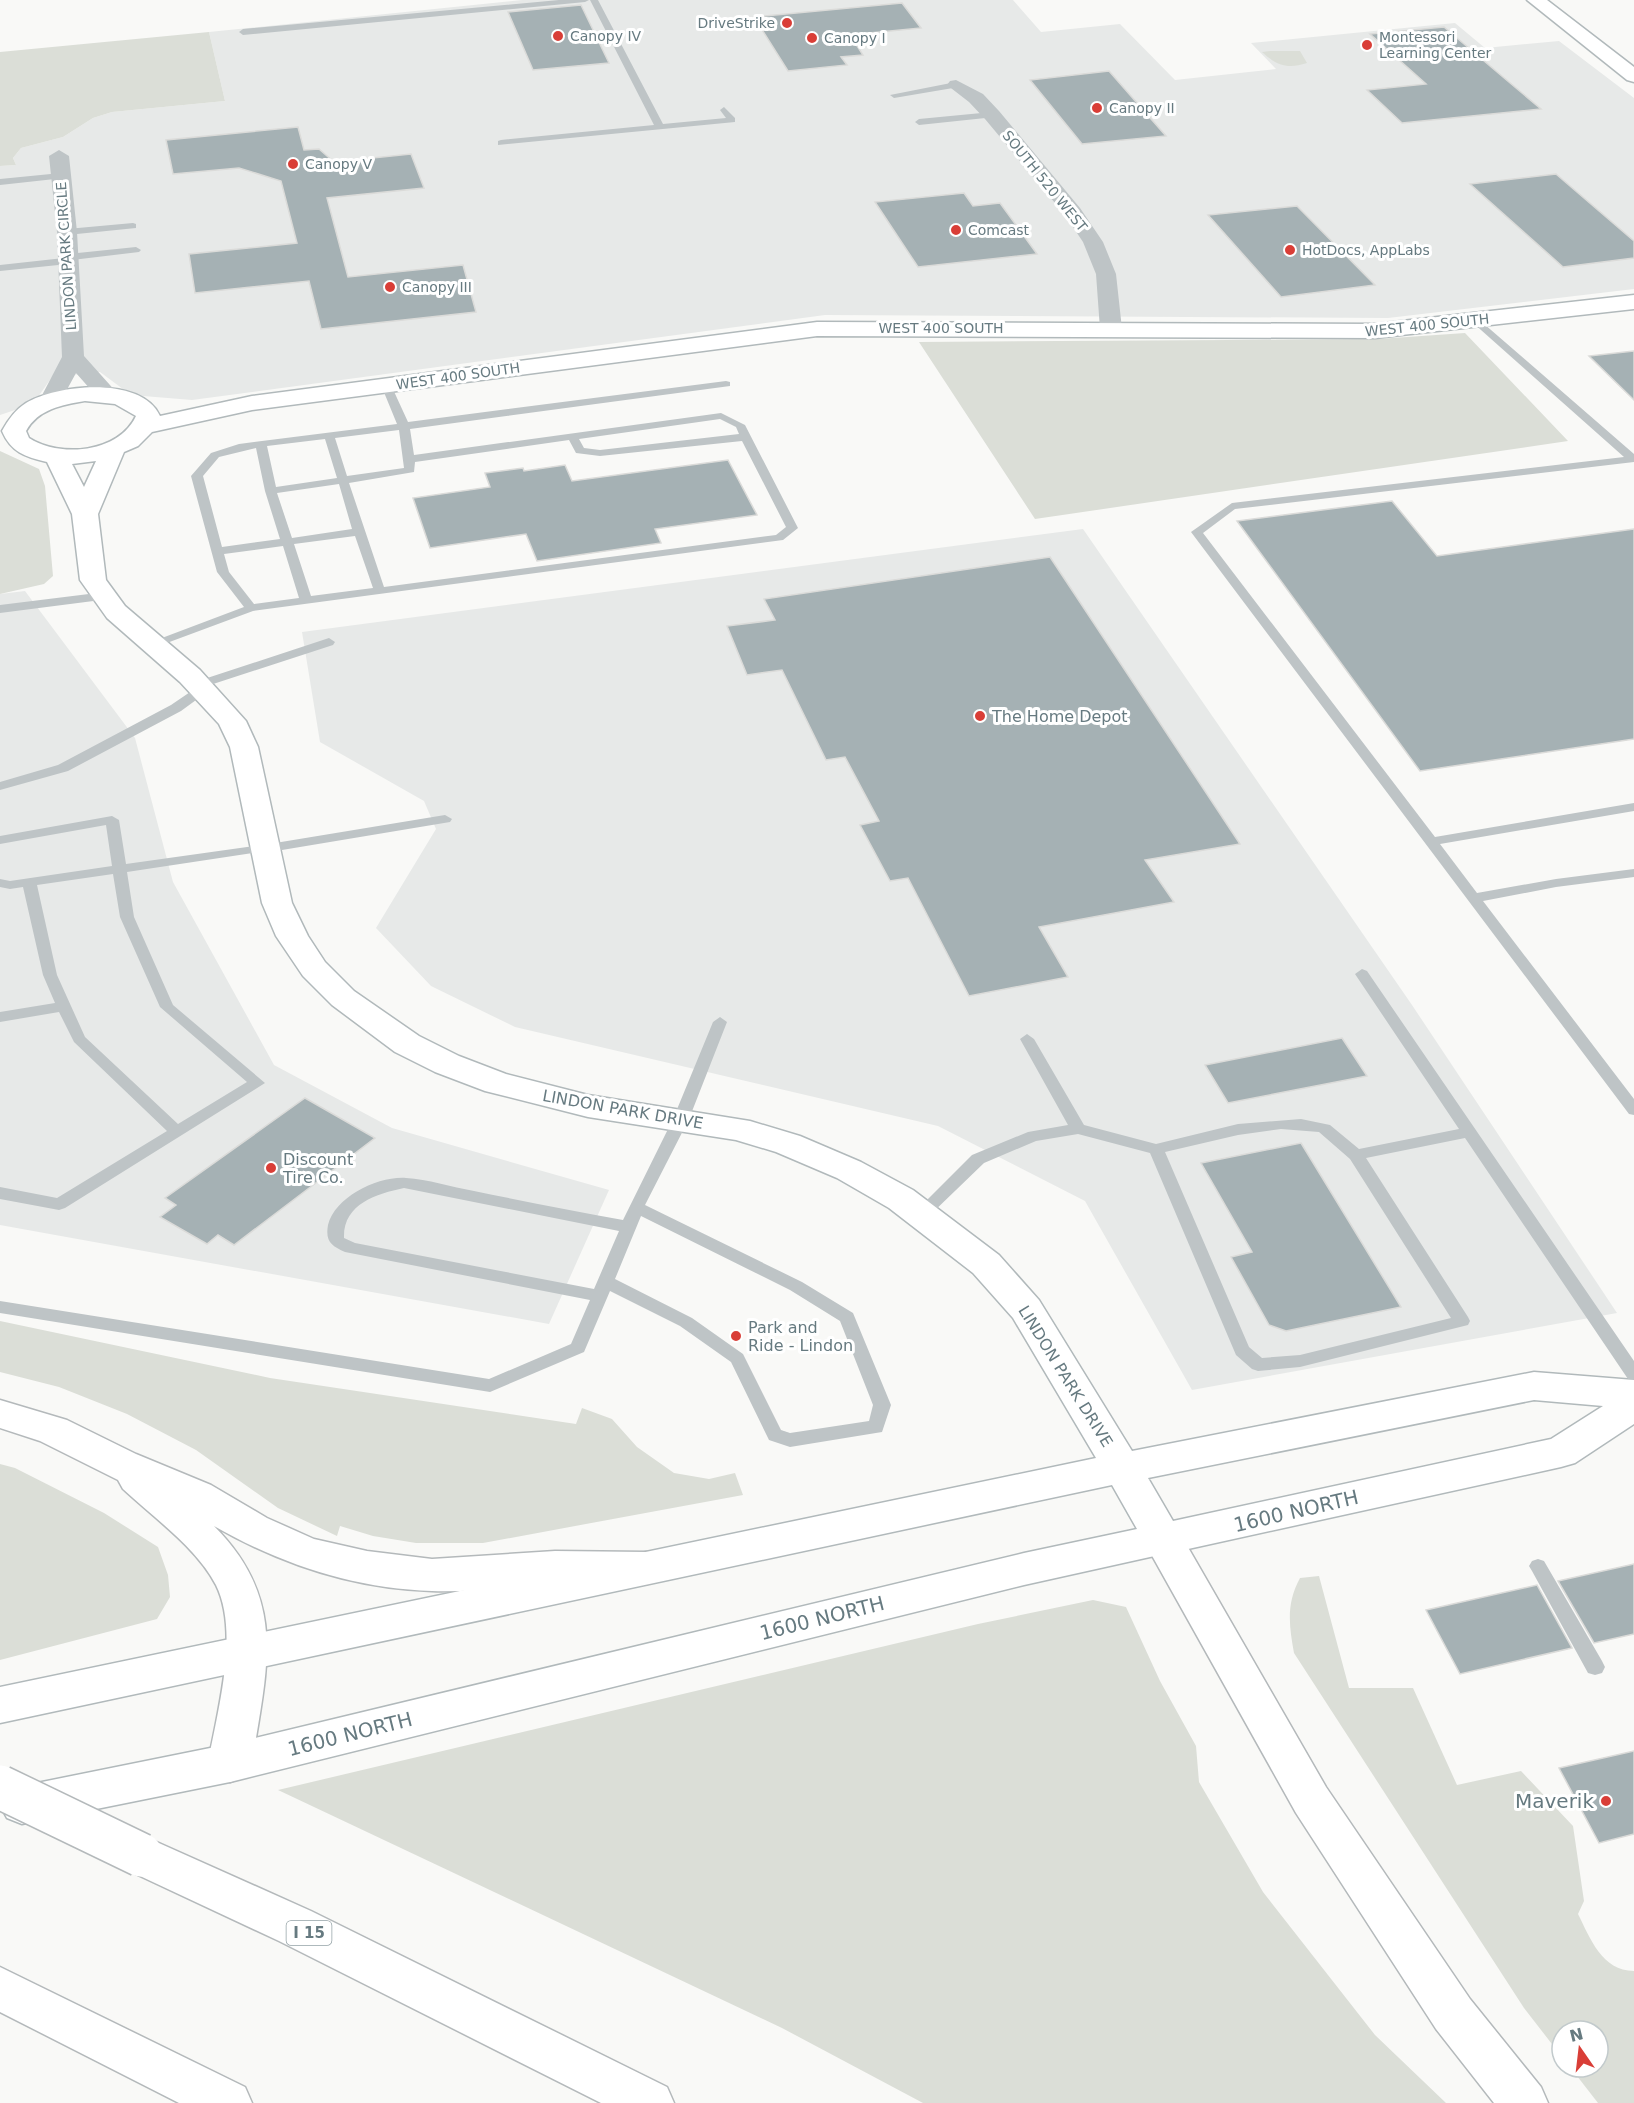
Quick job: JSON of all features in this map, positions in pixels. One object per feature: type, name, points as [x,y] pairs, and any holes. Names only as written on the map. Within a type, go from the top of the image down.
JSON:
[{"type":"main road","points":[[1536,0],[1634,76]]},
{"type":"main road","name":"WEST 400 SOUTH","points":[[143,415],[132,440],[114,448],[79,456],[56,456],[33,451],[10,433],[32,409],[50,401],[85,394],[107,394],[143,415],[252,403],[817,329],[1375,331],[1634,302]]},
{"type":"main road","name":"LINDON PARK DRIVE","points":[[86,514],[114,448]]},
{"type":"main road","name":"LINDON PARK DRIVE","points":[[56,456],[86,514],[93,580],[116,612],[201,687],[232,722],[244,747],[277,903],[292,936],[314,969],[342,998],[375,1023],[447,1064],[497,1083],[588,1106],[681,1119],[738,1130],[788,1144],[849,1170],[922,1214],[986,1264],[1026,1309],[1122,1467],[1317,1810],[1453,2014],[1524,2103]]},
{"type":"main road","points":[[0,1705],[245,1655],[1122,1467],[1534,1386],[1634,1395]]},
{"type":"main road","name":"1600 NORTH","points":[[0,1809],[230,1763],[1024,1569],[1560,1452],[1634,1405]]},
{"type":"main road","points":[[0,1414],[53,1430],[123,1465],[196,1496],[253,1529],[307,1553],[367,1567],[432,1575],[555,1567],[647,1568]]},
{"type":"main road","points":[[123,1465],[207,1544],[235,1582],[247,1622],[245,1655],[230,1763]]},
{"type":"main road","name":"I 15","points":[[0,1788],[295,1926],[650,2103]]},
{"type":"main road","points":[[0,1989],[228,2103]]},
{"type":"street","name":"SOUTH 520 WEST","points":[[956,85],[976,98],[992,115],[1072,212],[1093,242],[1106,274],[1111,329]]},
{"type":"street","name":"LINDON PARK CIRCLE","points":[[60,166],[73,357]]},
{"type":"street","points":[[50,401],[73,357],[107,394]]},
{"type":"lane","points":[[243,32],[585,0]]},
{"type":"lane","points":[[594,0],[660,127]]},
{"type":"lane","points":[[894,94],[956,85]]},
{"type":"lane","points":[[501,142],[732,120],[724,110]]},
{"type":"lane","points":[[919,122],[992,115]]},
{"type":"lane","points":[[0,182],[60,166]]},
{"type":"lane","points":[[66,232],[133,226]]},
{"type":"lane","points":[[0,268],[136,250]]},
{"type":"lane","points":[[1476,320],[1634,459],[1232,506],[1197,532],[1634,1110]]},
{"type":"lane","points":[[251,608],[224,572],[197,476],[215,455],[261,444],[726,384]]},
{"type":"lane","points":[[271,491],[410,470],[404,426],[387,385]]},
{"type":"lane","points":[[152,644],[251,608],[778,538],[792,528],[740,425],[721,416],[409,459]]},
{"type":"lane","points":[[329,435],[380,592]]},
{"type":"lane","points":[[572,436],[580,451],[600,453],[746,437]]},
{"type":"lane","points":[[261,444],[271,491],[306,601]]},
{"type":"lane","points":[[218,551],[359,532]]},
{"type":"lane","points":[[0,609],[105,596]]},
{"type":"lane","points":[[2,782],[63,768],[176,708],[201,687],[329,642]]},
{"type":"lane","points":[[1431,842],[1634,807]]},
{"type":"lane","points":[[0,883],[10,885],[445,819]]},
{"type":"lane","points":[[0,840],[112,820],[127,917],[167,1007],[257,1083],[59,1204],[0,1193]]},
{"type":"lane","points":[[1474,898],[1634,873]]},
{"type":"lane","points":[[29,882],[50,975],[79,1039],[177,1132]]},
{"type":"lane","points":[[1362,974],[1634,1374]]},
{"type":"lane","points":[[0,1017],[64,1006]]},
{"type":"lane","points":[[0,1307],[490,1386],[578,1348],[636,1207],[681,1119],[720,1022]]},
{"type":"lane","points":[[1027,1040],[1078,1129]]},
{"type":"lane","points":[[922,1214],[978,1159],[1033,1136],[1078,1129],[1156,1149],[1220,1132],[1274,1125],[1322,1127],[1356,1155],[1462,1321],[1300,1361],[1258,1365],[1242,1351],[1156,1149]]},
{"type":"lane","points":[[1356,1155],[1469,1132]]},
{"type":"lane","points":[[628,1227],[404,1183],[373,1189],[346,1206],[335,1222],[336,1241],[351,1248],[603,1288],[686,1322],[737,1358],[775,1435],[790,1440],[876,1427],[882,1405],[847,1317],[796,1286],[636,1207]]},
{"type":"lane","points":[[1538,1566],[1595,1667]]},
{"type":"shaded area","points":[[522,0],[1013,0],[1041,32],[1120,24],[1175,80],[1276,69],[1251,43],[1455,23],[1485,48],[1559,41],[1634,98],[1634,289],[1388,318],[825,315],[192,400],[131,395],[100,372],[52,377],[33,404],[0,415],[0,166],[16,165],[13,158],[21,148],[63,137],[93,118],[112,112],[225,101],[209,32]]},
{"type":"shaded area","points":[[209,32],[225,101],[112,112],[93,118],[63,137],[21,148],[13,158],[16,165],[0,166],[0,52]]},
{"type":"shaded area","points":[[1300,51],[1307,63],[1294,66],[1283,65],[1262,52]]},
{"type":"shaded area","points":[[1465,333],[1568,441],[1035,519],[919,342],[1378,339]]},
{"type":"shaded area","points":[[0,451],[39,469],[45,486],[53,576],[44,584],[0,594]]},
{"type":"shaded area","points":[[1083,529],[1412,1005],[1617,1313],[1192,1390],[1085,1201],[938,1126],[515,1027],[431,986],[376,928],[436,829],[424,801],[320,742],[302,632]]},
{"type":"shaded area","points":[[25,591],[135,738],[173,882],[274,1065],[392,1128],[609,1190],[549,1324],[0,1225],[0,594]]},
{"type":"shaded area","points":[[0,1321],[270,1378],[576,1424],[582,1408],[612,1419],[637,1447],[674,1473],[709,1479],[735,1473],[743,1495],[483,1543],[416,1543],[373,1536],[340,1526],[337,1536],[278,1508],[196,1450],[127,1414],[59,1387],[0,1372]]},
{"type":"shaded area","points":[[0,1464],[15,1468],[104,1513],[158,1547],[168,1575],[170,1597],[157,1619],[0,1660]]},
{"type":"shaded area","points":[[1319,1576],[1349,1688],[1413,1688],[1457,1785],[1521,1771],[1573,1826],[1584,1901],[1578,1914],[1598,1952],[1613,1965],[1623,1970],[1634,1971],[1634,2103],[1598,2103],[1579,2079],[1610,2079],[1610,2019],[1550,2019],[1550,2042],[1524,2008],[1294,1653],[1290,1624],[1291,1606],[1292,1597],[1300,1578]]},
{"type":"shaded area","points":[[1093,1600],[1126,1607],[1160,1681],[1196,1746],[1199,1782],[1263,1892],[1375,2035],[1446,2103],[923,2103],[782,2028],[278,1790],[978,1624]]},
{"type":"building","name":"Canopy I","points":[[902,3],[921,28],[850,35],[863,55],[841,57],[847,65],[788,71],[754,17]]},
{"type":"building","name":"Canopy IV","points":[[581,5],[609,63],[533,70],[508,12]]},
{"type":"building","points":[[1444,27],[1541,109],[1402,123],[1367,90],[1426,84],[1370,34]]},
{"type":"building","name":"Canopy II","points":[[1109,71],[1166,136],[1082,144],[1030,80]]},
{"type":"building","points":[[298,127],[304,150],[319,149],[334,162],[411,154],[424,188],[327,198],[348,277],[463,265],[476,312],[321,329],[309,281],[195,293],[189,254],[297,243],[281,181],[239,168],[173,174],[166,140]]},
{"type":"building","points":[[1556,174],[1634,241],[1634,258],[1563,267],[1470,184]]},
{"type":"building","name":"Comcast","points":[[964,193],[973,206],[1000,203],[1037,254],[918,267],[875,202]]},
{"type":"building","name":"HotDocs, AppLabs","points":[[1297,206],[1375,285],[1281,297],[1208,215]]},
{"type":"building","points":[[1634,351],[1634,400],[1589,356]]},
{"type":"building","points":[[728,460],[757,515],[655,529],[661,543],[537,561],[526,534],[430,548],[413,498],[490,487],[485,473],[523,468],[524,471],[565,465],[572,481]]},
{"type":"building","points":[[1392,501],[1437,556],[1634,529],[1634,739],[1420,771],[1237,521]]},
{"type":"building","name":"The Home Depot","points":[[1050,557],[1240,844],[1145,860],[1174,902],[1039,927],[1068,977],[969,996],[908,878],[890,881],[860,825],[879,821],[845,757],[826,760],[782,670],[747,675],[727,626],[775,620],[764,599]]},
{"type":"building","points":[[1342,1038],[1367,1076],[1228,1103],[1205,1065]]},
{"type":"building","name":"Discount Tire Co.","points":[[305,1098],[375,1138],[234,1245],[218,1235],[207,1244],[160,1217],[176,1205],[165,1198]]},
{"type":"building","points":[[1301,1143],[1401,1307],[1286,1331],[1269,1325],[1231,1257],[1252,1252],[1201,1163]]},
{"type":"building","points":[[1634,1564],[1634,1634],[1594,1643],[1558,1581]]},
{"type":"building","points":[[1537,1585],[1572,1648],[1460,1674],[1426,1610]]},
{"type":"building","name":"Maverik","points":[[1634,1751],[1634,1834],[1599,1843],[1559,1768]]},
{"type":"place","name":"DriveStrike","points":[[787,23]]},
{"type":"place","name":"Canopy IV","points":[[558,36]]},
{"type":"place","name":"Canopy I","points":[[812,38]]},
{"type":"place","name":"Montessori Learning Center","points":[[1367,45]]},
{"type":"place","name":"Canopy II","points":[[1097,108]]},
{"type":"place","name":"Canopy V","points":[[293,164]]},
{"type":"place","name":"Comcast","points":[[956,230]]},
{"type":"place","name":"HotDocs, AppLabs","points":[[1290,250]]},
{"type":"place","name":"Canopy III","points":[[390,287]]},
{"type":"place","name":"The Home Depot","points":[[980,716]]},
{"type":"place","name":"Discount Tire Co.","points":[[271,1168]]},
{"type":"place","name":"Park and Ride - Lindon","points":[[736,1336]]},
{"type":"place","name":"Maverik","points":[[1606,1801]]}]
